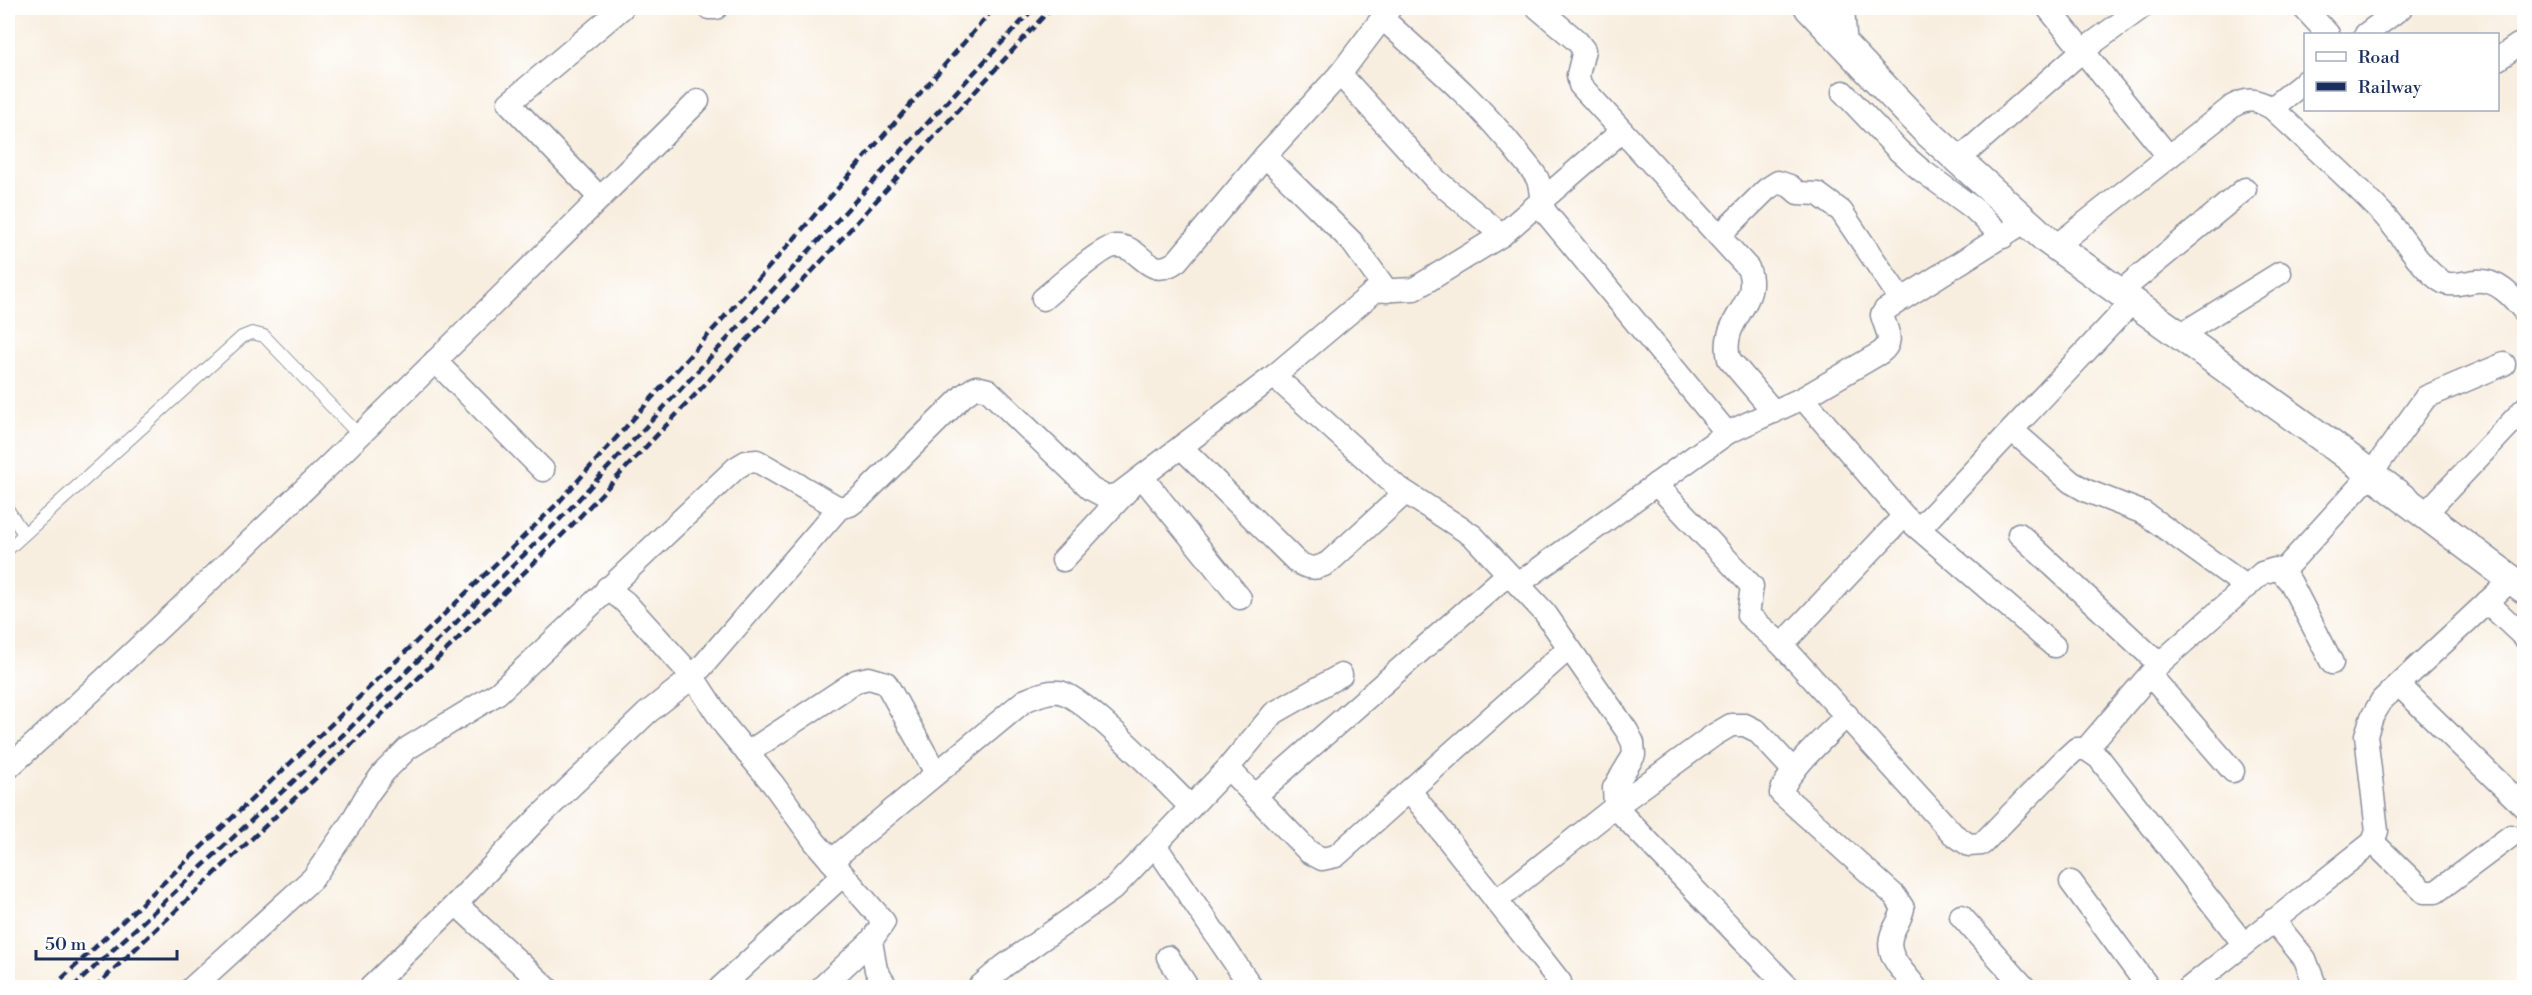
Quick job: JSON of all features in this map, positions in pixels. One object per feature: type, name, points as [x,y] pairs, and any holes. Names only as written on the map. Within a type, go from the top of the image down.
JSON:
[{"type":"street","points":[[600,198],[509,103],[622,8]]},
{"type":"street","points":[[709,8],[716,8]]},
{"type":"street","points":[[1538,8],[1577,41],[1584,50],[1578,75],[1580,85],[1748,268],[1753,280],[1749,296],[1726,338],[1729,359],[1774,412]]},
{"type":"street","points":[[1809,8],[1925,130],[1958,160],[2014,229]]},
{"type":"street","points":[[1843,8],[1846,48]]},
{"type":"street","points":[[2048,8],[2169,157]]},
{"type":"street","points":[[1958,160],[2082,51],[2141,8]]},
{"type":"street","points":[[2304,8],[2327,33]]},
{"type":"street","points":[[2367,33],[2401,8]]},
{"type":"street","points":[[1043,299],[1101,252],[1113,246],[1126,248],[1157,269],[1168,268],[1177,261],[1265,156],[1340,74],[1386,13],[1499,129],[1537,178],[1540,201],[1546,213],[1727,433]]},
{"type":"street","points":[[2499,58],[2518,45]]},
{"type":"street","points":[[1340,74],[1436,180],[1502,235]]},
{"type":"street","points":[[2272,108],[2304,83]]},
{"type":"street","points":[[1843,92],[1899,151],[1973,208],[2014,229],[2056,246],[2426,514],[2518,584],[2487,602],[2382,700],[2372,717],[2366,735],[2377,831],[2373,842],[2189,987]]},
{"type":"street","points":[[2056,246],[2233,106],[2244,100],[2257,100],[2272,108],[2382,212],[2431,273],[2444,283],[2457,285],[2478,281],[2495,284],[2512,296],[2524,311]]},
{"type":"street","points":[[8,768],[135,653],[698,101]]},
{"type":"street","points":[[370,987],[646,713],[693,677],[839,508],[850,505],[862,496],[964,395],[976,387],[988,390],[1091,489],[1106,497],[1119,494],[1274,376],[1366,297],[1375,291],[1414,290],[1502,235],[1622,131]]},
{"type":"street","points":[[1265,156],[1352,242],[1387,291]]},
{"type":"street","points":[[1719,236],[1767,189],[1778,182],[1790,186],[1798,193],[1818,194],[1840,211],[1900,298]]},
{"type":"street","points":[[1782,645],[2012,430],[2126,296],[2245,189]]},
{"type":"street","points":[[1255,796],[1513,579],[1656,484],[1727,433],[1803,398],[1888,347],[1890,341],[1882,315],[1900,298],[2014,229]]},
{"type":"street","points":[[2180,335],[2280,273]]},
{"type":"street","points":[[435,361],[543,470]]},
{"type":"street","points":[[2282,572],[2371,474],[2426,397],[2504,364]]},
{"type":"street","points":[[1274,376],[1405,493],[1473,536],[1545,613],[1633,743],[1634,755],[1614,789],[1615,807],[1789,987]]},
{"type":"street","points":[[1803,398],[1912,523],[2054,646]]},
{"type":"street","points":[[2426,514],[2524,409]]},
{"type":"street","points":[[2012,430],[2071,482],[2086,491],[2144,513],[2247,587]]},
{"type":"street","points":[[1181,447],[1297,562],[1307,568],[1319,568],[1329,562],[1405,493]]},
{"type":"street","points":[[192,987],[313,878],[351,824],[367,795],[384,772],[408,748],[498,693],[736,468],[746,462],[757,461],[771,467],[828,504],[839,508]]},
{"type":"street","points":[[1063,560],[1137,481]]},
{"type":"street","points":[[1137,481],[1240,598]]},
{"type":"street","points":[[1656,484],[1752,586],[1749,615],[1782,645],[1953,834],[1969,845],[1982,844],[2069,755],[2076,749],[2086,749],[2099,758],[2243,943]]},
{"type":"street","points":[[2019,534],[2155,670],[2233,771]]},
{"type":"street","points":[[2086,749],[2155,670],[2262,573],[2276,569],[2282,572],[2291,583],[2332,663]]},
{"type":"street","points":[[607,588],[625,602],[693,677],[725,726],[837,868],[884,922],[871,941],[821,987]]},
{"type":"street","points":[[2487,602],[2524,637]]},
{"type":"street","points":[[1228,768],[1309,852],[1322,859],[1336,856],[1568,649]]},
{"type":"street","points":[[978,987],[1113,889],[1228,768],[1274,713],[1341,675]]},
{"type":"street","points":[[747,753],[856,681],[869,678],[885,683],[936,773]]},
{"type":"street","points":[[2399,685],[2524,807]]},
{"type":"street","points":[[720,987],[837,868],[936,773],[1024,701],[1040,694],[1059,691],[1075,697],[1191,807]]},
{"type":"street","points":[[1847,715],[1794,771],[1784,783],[1781,793],[1895,896],[1903,908],[1901,921],[1893,932],[1888,946],[1893,959],[1916,987]]},
{"type":"street","points":[[1496,901],[1615,807],[1713,735],[1731,725],[1745,725],[1757,731],[1794,771]]},
{"type":"street","points":[[1410,791],[1560,982],[1561,987]]},
{"type":"street","points":[[2373,842],[2424,892],[2436,892],[2511,836]]},
{"type":"street","points":[[1155,845],[1252,987]]},
{"type":"street","points":[[2071,882],[2149,987]]},
{"type":"street","points":[[456,904],[548,987]]},
{"type":"street","points":[[1961,916],[2025,987]]},
{"type":"street","points":[[2273,920],[2305,959],[2316,987]]},
{"type":"street","points":[[871,941],[876,970],[887,987]]},
{"type":"street","points":[[1168,957],[1188,987]]},
{"type":"lane","points":[[8,549],[242,337],[252,333],[264,336],[358,435]]},
{"type":"lane","points":[[8,510],[24,534]]},
{"type":"railway","points":[[52,988],[338,718],[558,503],[794,239],[994,8]]},
{"type":"railway","points":[[72,988],[346,732],[565,514],[1034,8]]},
{"type":"railway","points":[[94,988],[353,743],[571,526],[817,266],[1051,8]]}]
